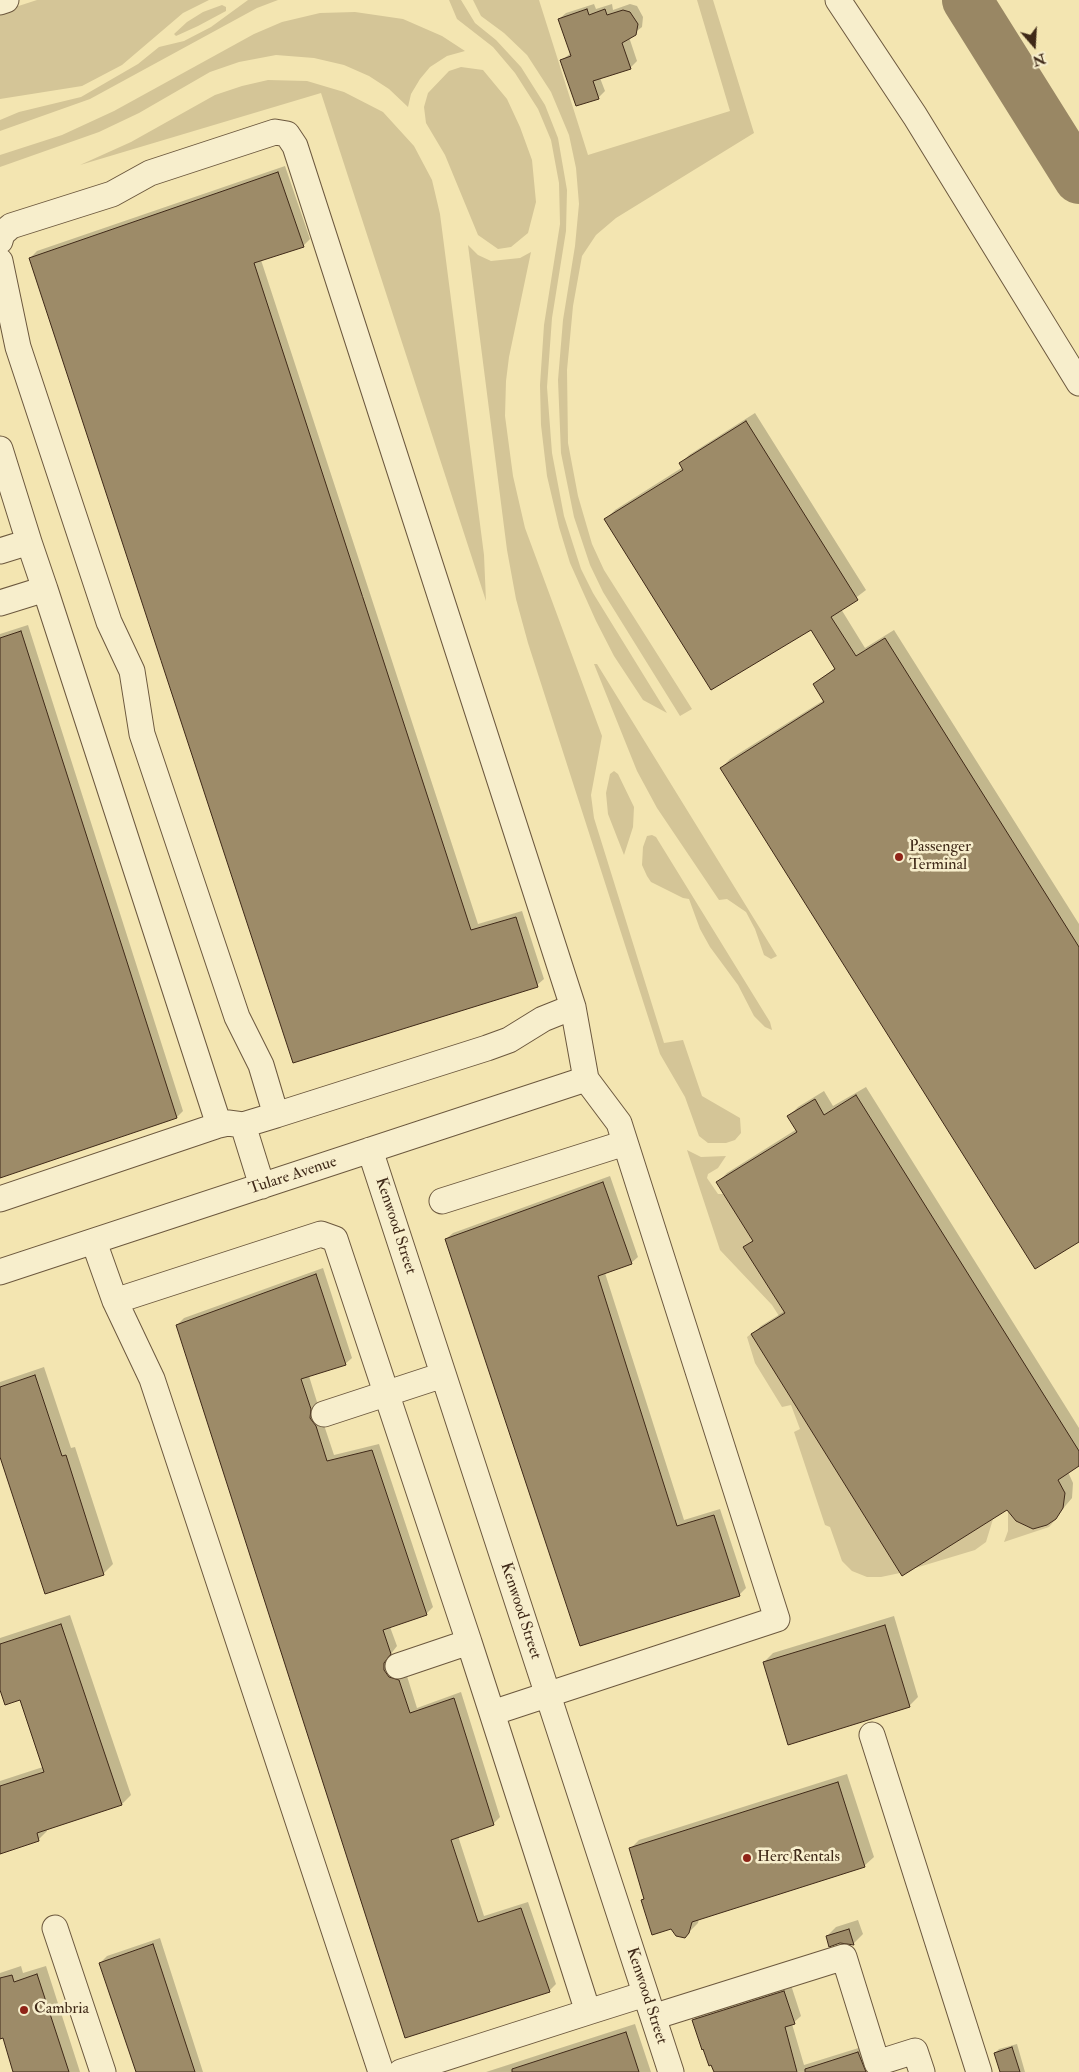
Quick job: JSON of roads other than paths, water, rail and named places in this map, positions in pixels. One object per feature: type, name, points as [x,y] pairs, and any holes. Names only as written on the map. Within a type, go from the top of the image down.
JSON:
[{"type":"street","points":[[0,2],[6,0]]},
{"type":"street","points":[[838,0],[915,116],[1079,383]]},
{"type":"street","points":[[0,241],[2,234],[11,226],[112,194],[150,173],[275,132],[287,134],[294,146],[573,1007],[586,1079],[619,1123],[777,1619],[492,1713]]},
{"type":"street","points":[[0,261],[18,347],[109,622],[132,671],[142,734],[236,1017],[260,1065],[276,1115]]},
{"type":"street","points":[[0,449],[45,589],[231,1125],[262,1186]]},
{"type":"street","points":[[0,551],[30,542]]},
{"type":"street","points":[[0,603],[45,589]]},
{"type":"street","points":[[0,1199],[231,1125],[276,1115],[487,1048],[508,1040],[543,1019],[573,1007]]},
{"type":"street","name":"Tulare Avenue","points":[[0,1272],[586,1079]]},
{"type":"street","points":[[442,1201],[625,1143]]},
{"type":"street","name":"Kenwood Street","points":[[370,1150],[671,2072]]},
{"type":"street","points":[[115,1301],[321,1234],[335,1239],[469,1642],[588,2012]]},
{"type":"street","points":[[94,1242],[115,1301],[152,1379],[381,2072]]},
{"type":"street","points":[[324,1414],[443,1375]]},
{"type":"street","points":[[398,1666],[469,1642]]},
{"type":"street","points":[[872,1735],[979,2072]]},
{"type":"street","points":[[55,1928],[102,2072]]},
{"type":"street","points":[[653,2017],[844,1957],[876,2063],[915,2051],[922,2072]]},
{"type":"street","points":[[401,2072],[645,1994]]},
{"type":"place","name":"Passenger Terminal","points":[[899,857]]},
{"type":"place","name":"Herc Rentals","points":[[747,1858]]},
{"type":"place","name":"Cambria","points":[[24,2010]]}]
